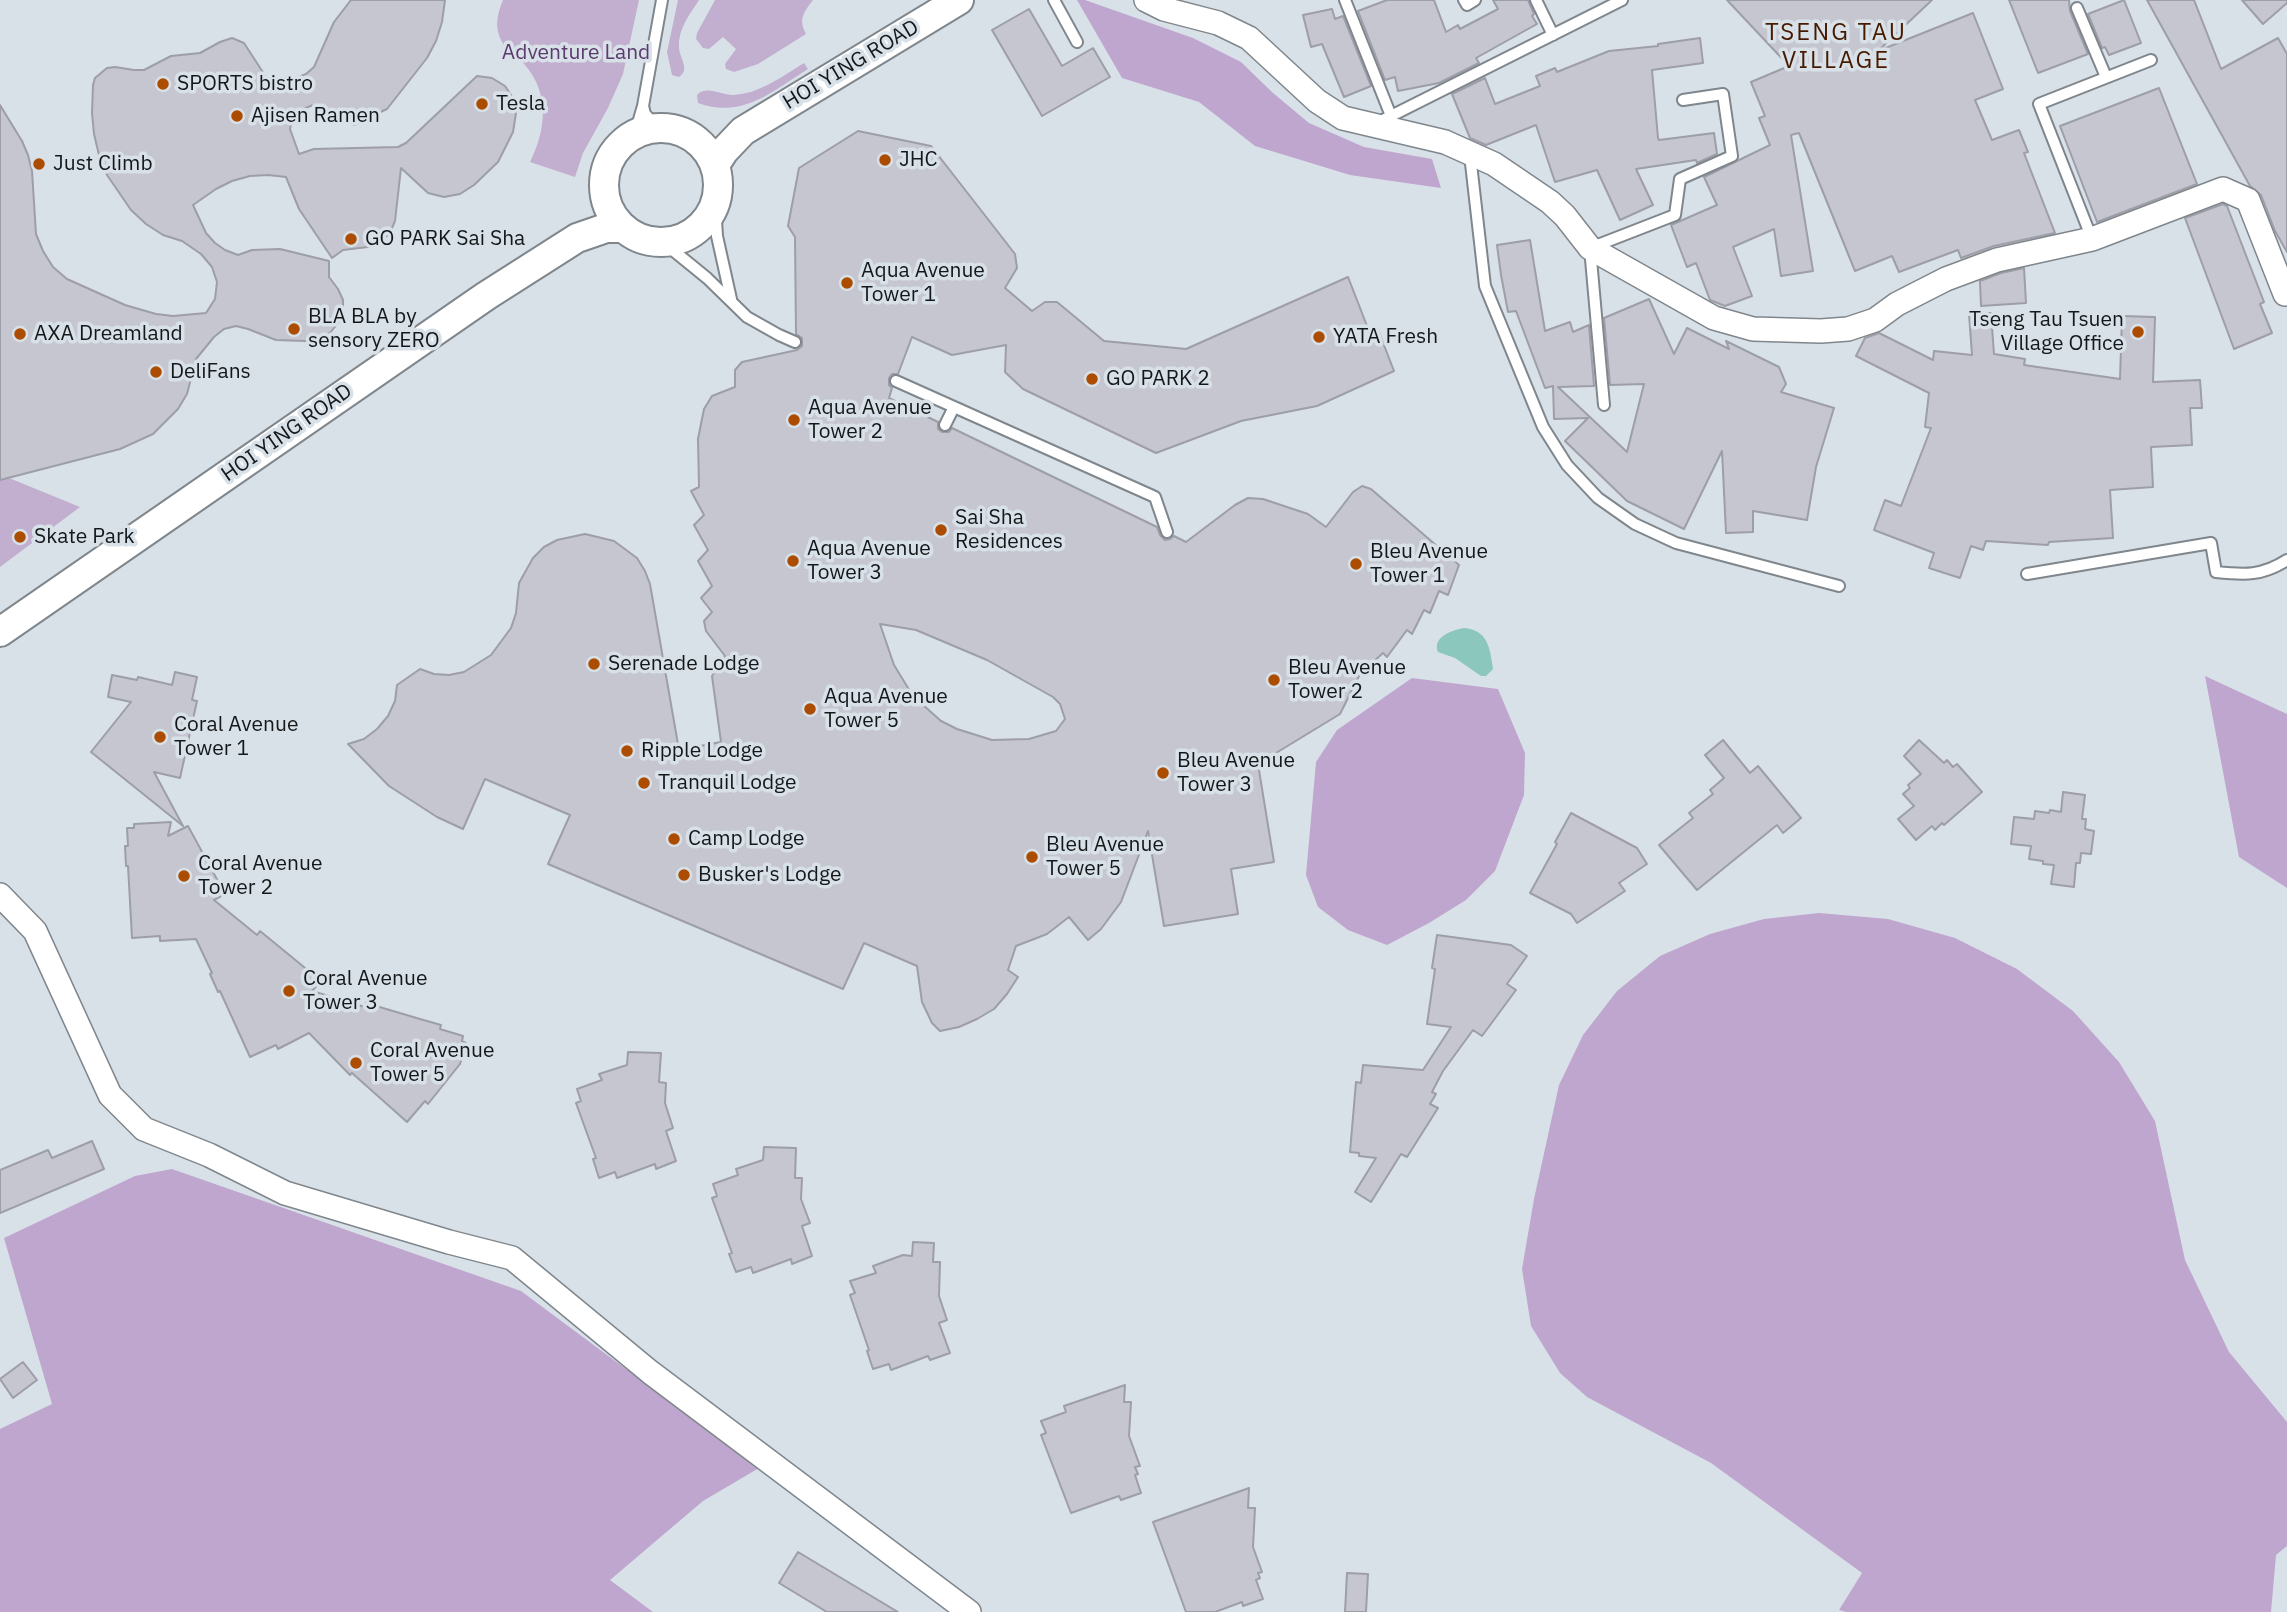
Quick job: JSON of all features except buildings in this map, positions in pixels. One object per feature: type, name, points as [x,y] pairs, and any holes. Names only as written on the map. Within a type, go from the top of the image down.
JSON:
[{"type":"street","name":"HOI YING ROAD","points":[[715,165],[724,150],[743,131],[959,0]]},
{"type":"street","points":[[1146,0],[1164,9],[1234,29],[1263,48],[1329,110],[1343,118],[1383,120],[1445,142],[1494,164],[1550,202],[1590,248],[1714,318],[1753,328],[1821,331],[1848,329],[1874,320],[1897,304],[1946,279],[1997,260],[2092,239],[2223,189],[2248,200],[2286,296]]},
{"type":"street","name":"HOI YING ROAD","points":[[659,129],[670,129],[689,136],[743,131]]},
{"type":"street","points":[[618,148],[632,136],[659,129]]},
{"type":"street","points":[[604,192],[611,214],[623,228],[638,238],[664,243],[686,237],[711,215],[718,185],[715,165],[704,148],[689,136]]},
{"type":"street","name":"HOI YING ROAD","points":[[577,238],[604,192],[608,163],[618,148]]},
{"type":"street","name":"HOI YING ROAD","points":[[0,632],[440,328],[577,238],[606,228],[623,228]]},
{"type":"street","points":[[6,905],[35,931],[110,1095],[144,1129],[209,1155],[285,1193],[512,1258],[650,1372],[969,1612]]},
{"type":"lane","points":[[618,148],[638,122],[643,106],[662,0]]},
{"type":"lane","points":[[1054,0],[1077,42]]},
{"type":"lane","points":[[1345,0],[1383,120],[1622,0]]},
{"type":"lane","points":[[1464,0],[1467,5],[1475,0]]},
{"type":"lane","points":[[1535,0],[1553,35]]},
{"type":"lane","points":[[2077,8],[2106,77]]},
{"type":"lane","points":[[2092,239],[2039,104],[2151,60]]},
{"type":"lane","points":[[1604,405],[1590,248],[1675,215],[1680,179],[1732,156],[1723,94],[1683,100]]},
{"type":"lane","points":[[643,106],[645,114],[659,129]]},
{"type":"lane","points":[[1470,152],[1485,286],[1543,427],[1567,465],[1598,498],[1635,524],[1676,543],[1839,586]]},
{"type":"lane","points":[[715,204],[717,236],[731,299]]},
{"type":"lane","points":[[664,243],[731,299],[747,317],[795,342]]},
{"type":"lane","points":[[896,381],[1155,497],[1167,532]]},
{"type":"lane","points":[[945,425],[954,407]]},
{"type":"lane","points":[[2027,574],[2211,543],[2216,572],[2244,575],[2272,569],[2287,560]]},
{"type":"green space","name":"Adventure Land","points":[[503,0],[639,0],[623,74],[583,153],[575,177],[530,162],[542,125],[542,100],[533,76],[504,45],[498,32],[497,21]]},
{"type":"green space","points":[[678,0],[699,0],[680,34],[679,51],[684,70],[679,77],[672,75],[667,52]]},
{"type":"green space","points":[[715,0],[813,0],[803,16],[802,24],[806,34],[758,64],[734,72],[726,69],[725,64],[736,49],[723,37],[709,49],[703,48],[696,39]]},
{"type":"green space","points":[[804,63],[808,69],[756,101],[729,108],[698,103],[697,95],[701,92],[743,94],[770,83]]},
{"type":"green space","name":"Skate Park","points":[[9,478],[80,507],[0,567],[0,480]]},
{"type":"shaded area","points":[[1077,0],[1085,0],[1193,38],[1241,62],[1309,123],[1364,147],[1432,159],[1441,188],[1350,175],[1255,146],[1199,102],[1122,78]]},
{"type":"shaded area","points":[[1464,628],[1478,632],[1486,641],[1493,669],[1486,676],[1481,676],[1455,658],[1438,652],[1440,638]]},
{"type":"shaded area","points":[[2205,676],[2287,714],[2287,888],[2239,857]]},
{"type":"shaded area","points":[[1412,678],[1498,689],[1525,753],[1524,795],[1495,871],[1466,900],[1387,945],[1348,930],[1318,907],[1306,875],[1316,762],[1337,730]]},
{"type":"shaded area","points":[[1819,913],[1888,919],[1955,938],[2017,969],[2073,1011],[2119,1062],[2155,1121],[2185,1260],[2229,1352],[2287,1422],[2287,1546],[2276,1555],[2271,1612],[1839,1610],[1862,1573],[1711,1463],[1587,1397],[1560,1373],[1531,1326],[1522,1269],[1559,1085],[1583,1035],[1617,991],[1660,956],[1710,934],[1764,919]]},
{"type":"shaded area","points":[[172,1169],[521,1291],[759,1468],[703,1501],[610,1580],[653,1612],[0,1612],[0,1429],[52,1404],[4,1238],[135,1176]]},
{"type":"place","name":"SPORTS bistro","points":[[163,84]]},
{"type":"place","name":"Tesla","points":[[482,104]]},
{"type":"place","name":"Ajisen Ramen","points":[[237,116]]},
{"type":"place","name":"JHC","points":[[885,160]]},
{"type":"place","name":"Just Climb","points":[[39,164]]},
{"type":"place","name":"GO PARK Sai Sha","points":[[351,239]]},
{"type":"place","name":"Aqua Avenue Tower 1","points":[[847,283]]},
{"type":"place","name":"BLA BLA by sensory ZERO","points":[[294,329]]},
{"type":"place","name":"Tseng Tau Tsuen Village Office","points":[[2138,332]]},
{"type":"place","name":"AXA Dreamland","points":[[20,334]]},
{"type":"place","name":"YATA Fresh","points":[[1319,337]]},
{"type":"place","name":"DeliFans","points":[[156,372]]},
{"type":"place","name":"GO PARK 2","points":[[1092,379]]},
{"type":"place","name":"Aqua Avenue Tower 2","points":[[794,420]]},
{"type":"place","name":"Sai Sha Residences","points":[[941,530]]},
{"type":"place","name":"Skate Park","points":[[20,537]]},
{"type":"place","name":"Aqua Avenue Tower 3","points":[[793,561]]},
{"type":"place","name":"Bleu Avenue Tower 1","points":[[1356,564]]},
{"type":"place","name":"Serenade Lodge","points":[[594,664]]},
{"type":"place","name":"Bleu Avenue Tower 2","points":[[1274,680]]},
{"type":"place","name":"Aqua Avenue Tower 5","points":[[810,709]]},
{"type":"place","name":"Coral Avenue Tower 1","points":[[160,737]]},
{"type":"place","name":"Ripple Lodge","points":[[627,751]]},
{"type":"place","name":"Bleu Avenue Tower 3","points":[[1163,773]]},
{"type":"place","name":"Tranquil Lodge","points":[[644,783]]},
{"type":"place","name":"Camp Lodge","points":[[674,839]]},
{"type":"place","name":"Bleu Avenue Tower 5","points":[[1032,857]]},
{"type":"place","name":"Busker's Lodge","points":[[684,875]]},
{"type":"place","name":"Coral Avenue Tower 2","points":[[184,876]]},
{"type":"place","name":"Coral Avenue Tower 3","points":[[289,991]]},
{"type":"place","name":"Coral Avenue Tower 5","points":[[356,1063]]},
{"type":"district","name":"TSENG TAU VILLAGE","points":[[1836,47]]}]
